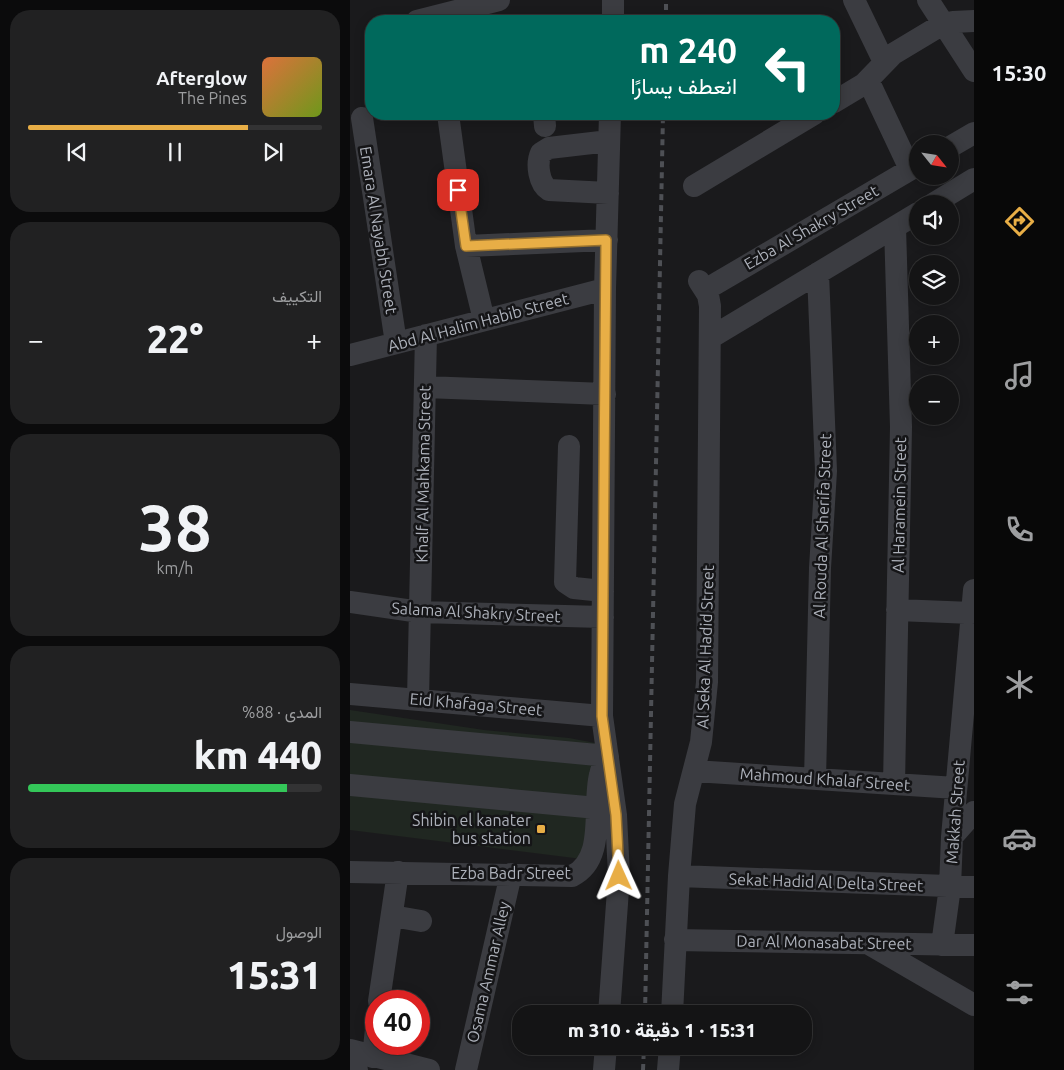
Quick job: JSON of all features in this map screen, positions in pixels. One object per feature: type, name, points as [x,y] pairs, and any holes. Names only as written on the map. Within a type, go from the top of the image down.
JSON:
[{"type":"street","points":[[440,15],[499,0]]},
{"type":"street","points":[[612,15],[613,0]]},
{"type":"street","points":[[854,0],[884,62]]},
{"type":"street","points":[[928,0],[974,71]]},
{"type":"street","points":[[840,98],[868,80],[884,62],[943,24],[974,21]]},
{"type":"street","points":[[868,80],[909,158]]},
{"type":"street","name":"Emara Al Nayabh Street","points":[[363,118],[396,343]]},
{"type":"street","points":[[449,120],[466,246],[484,320]]},
{"type":"street","points":[[609,1005],[619,876],[616,815],[602,716],[605,289],[610,120]]},
{"type":"street","points":[[694,186],[804,120]]},
{"type":"street","points":[[959,142],[974,134]]},
{"type":"street","points":[[608,193],[549,190],[542,181],[539,162],[541,153],[549,148],[610,140]]},
{"type":"street","name":"Ezba Al Shakry Street","points":[[702,285],[909,170]]},
{"type":"street","points":[[950,195],[972,184]]},
{"type":"street","points":[[710,338],[909,218]]},
{"type":"street","name":"Al Haramein Street","points":[[894,784],[901,427],[895,227]]},
{"type":"street","points":[[466,246],[606,240]]},
{"type":"street","name":"Al Rouda Al Sherifa Street","points":[[815,778],[820,568],[826,471],[818,273]]},
{"type":"street","name":"Al Seka Al Hadid Street","points":[[672,1005],[685,804],[701,742],[707,682],[710,338],[709,300],[702,285]]},
{"type":"street","name":"Abd Al Halim Habib Street","points":[[350,355],[605,289]]},
{"type":"street","name":"Khalf Al Mahkama Street","points":[[418,699],[426,335]]},
{"type":"street","points":[[425,387],[604,394]]},
{"type":"street","points":[[569,446],[565,582],[570,587],[603,591]]},
{"type":"street","points":[[568,488],[604,487]]},
{"type":"street","name":"Makkah Street","points":[[942,945],[950,887],[952,837],[974,590]]},
{"type":"street","name":"Salama Al Shakry Street","points":[[350,602],[420,612],[603,617]]},
{"type":"street","points":[[897,610],[972,614]]},
{"type":"street","name":"Eid Khafaga Street","points":[[350,694],[602,716]]},
{"type":"street","points":[[350,732],[608,756]]},
{"type":"street","name":"Ezba Badr Street","points":[[350,872],[572,876],[580,872],[588,862],[593,849],[600,774],[608,756]]},
{"type":"street","name":"Mahmoud Khalaf Street","points":[[694,771],[956,788]]},
{"type":"street","points":[[350,786],[597,808]]},
{"type":"street","points":[[952,837],[974,812]]},
{"type":"street","points":[[381,990],[398,872]]},
{"type":"street","name":"Osama Ammar Alley","points":[[466,1070],[511,874]]},
{"type":"street","name":"Sekat Hadid Al Delta Street","points":[[679,876],[974,887]]},
{"type":"street","points":[[392,916],[421,921]]},
{"type":"street","name":"Dar Al Monasabat Street","points":[[675,940],[974,945]]},
{"type":"street","points":[[868,943],[974,1005]]},
{"type":"street","points":[[350,1050],[365,1064]]},
{"type":"street","points":[[604,1070],[605,1055]]},
{"type":"street","points":[[668,1070],[669,1055]]},
{"type":"street","points":[[350,1068],[365,1064],[429,1070]]},
{"type":"shaded area","points":[[350,710],[484,730],[569,738],[606,745],[598,861],[350,830]]},
{"type":"railway","points":[[666,0],[666,15]]},
{"type":"railway","points":[[645,1005],[663,120]]},
{"type":"railway","points":[[643,1070],[644,1055]]},
{"type":"place","name":"Shibin el kanater bus station","points":[[541,829]]},
{"type":"route","points":[[458,190],[466,246],[606,240],[602,716],[616,815],[619,876]]}]
